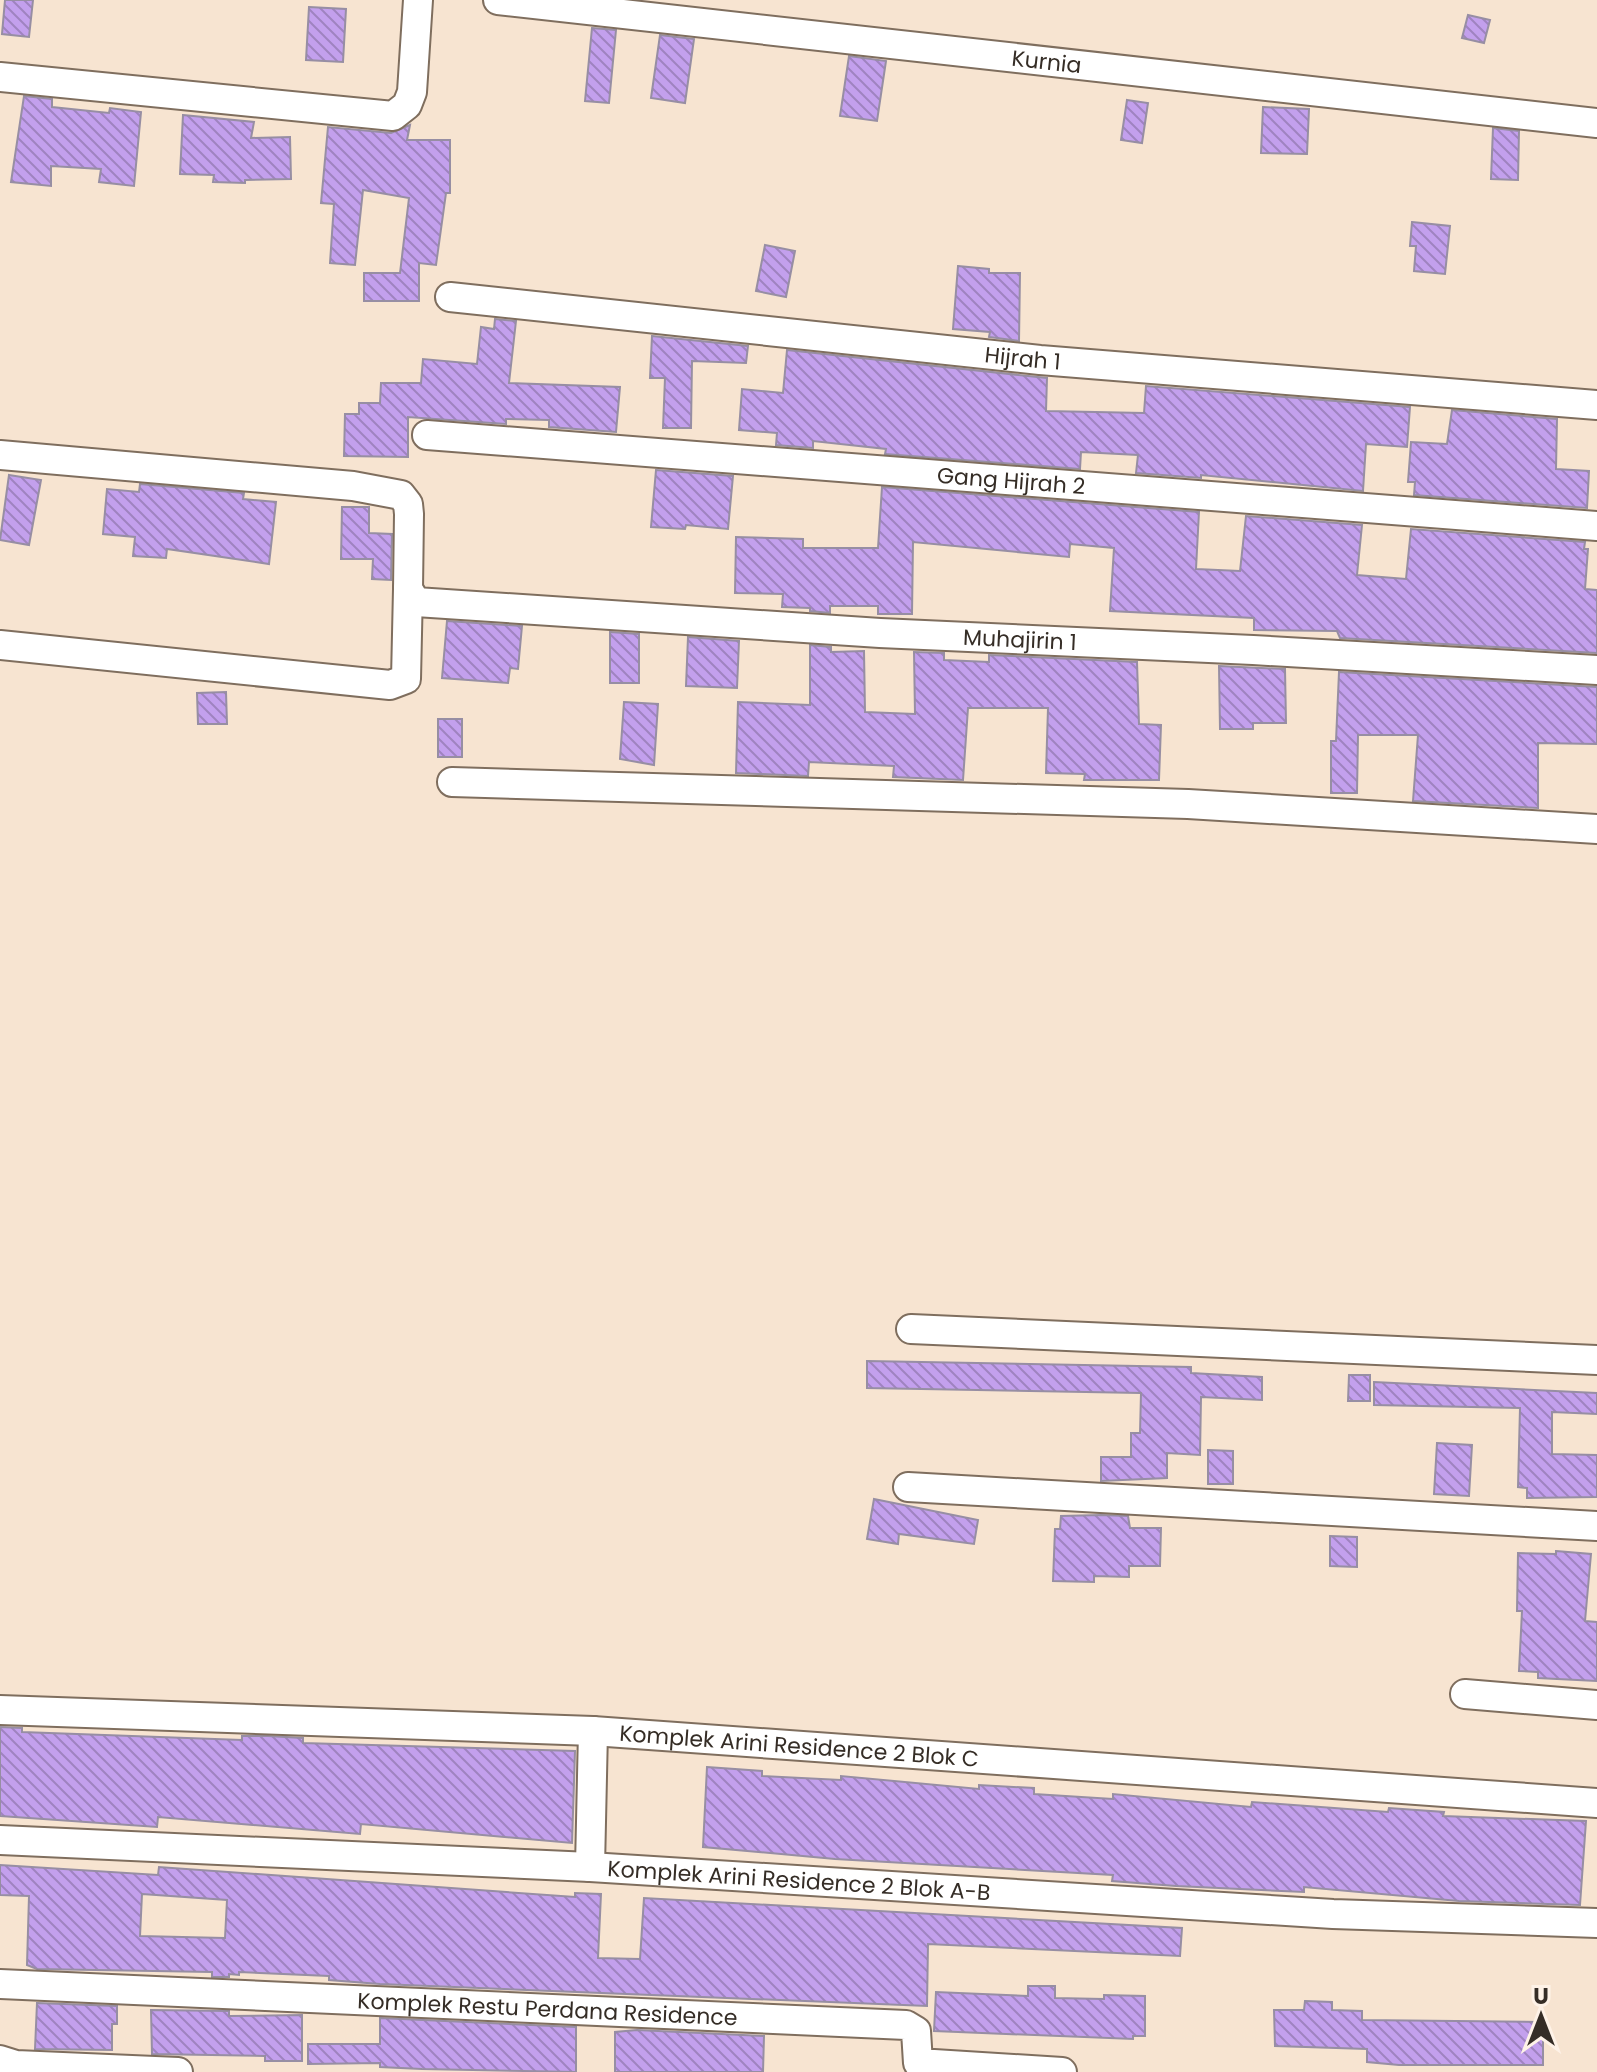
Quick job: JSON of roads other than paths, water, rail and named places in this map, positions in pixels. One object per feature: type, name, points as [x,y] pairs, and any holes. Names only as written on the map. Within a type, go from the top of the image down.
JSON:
[{"type":"street","points":[[0,77],[393,116],[407,105],[412,92],[418,0]]},
{"type":"street","name":"Kurnia","points":[[498,0],[1597,123]]},
{"type":"street","name":"Hijrah 1","points":[[450,297],[1040,360],[1597,405]]},
{"type":"street","name":"Gang Hijrah 2","points":[[427,435],[1597,526]]},
{"type":"street","points":[[0,455],[353,486],[401,495],[408,504],[409,514],[406,679],[390,685],[0,645]]},
{"type":"street","name":"Muhajirin 1","points":[[408,589],[416,602],[442,604],[880,633],[1281,651],[1597,670]]},
{"type":"street","points":[[452,782],[1188,804],[1597,829]]},
{"type":"street","points":[[911,1329],[1597,1360]]},
{"type":"street","points":[[908,1487],[1597,1526]]},
{"type":"street","points":[[1465,1694],[1597,1705]]},
{"type":"street","name":"Komplek Arini Residence 2 Blok C","points":[[0,1710],[593,1731],[1597,1803]]},
{"type":"street","points":[[590,1867],[593,1731]]},
{"type":"street","name":"Komplek Arini Residence 2 Blok A-B","points":[[0,1840],[590,1867],[1333,1914],[1597,1923]]},
{"type":"street","name":"Komplek Restu Perdana Residence","points":[[1,1983],[906,2025],[916,2031],[917,2067],[1062,2072]]},
{"type":"street","points":[[0,2060],[16,2065],[178,2072]]}]
